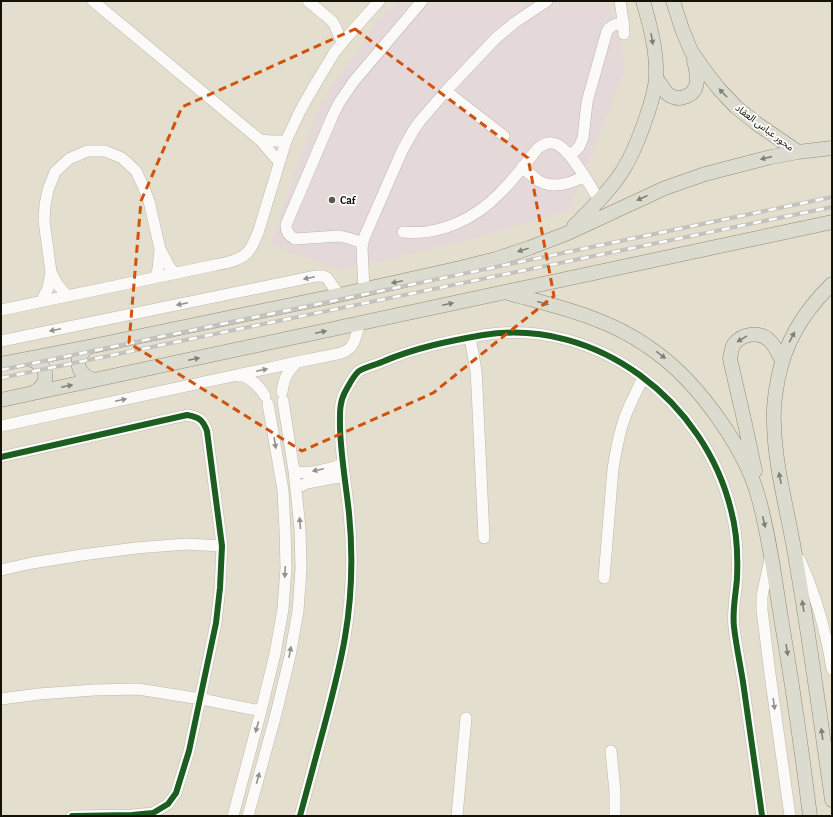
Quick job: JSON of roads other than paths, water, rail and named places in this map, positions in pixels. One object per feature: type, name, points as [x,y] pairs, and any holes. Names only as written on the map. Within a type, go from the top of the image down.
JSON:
[{"type":"main road","points":[[568,233],[619,177],[629,159],[644,124],[656,78],[656,62],[650,26],[643,1]]},
{"type":"main road","name":"محور عباس العقاد","points":[[673,1],[691,51],[704,71],[736,107],[756,123],[798,152]]},
{"type":"main road","points":[[656,78],[665,91],[672,96],[680,98],[688,96],[692,93],[695,90],[697,75],[691,51]]},
{"type":"main road","points":[[1,364],[339,295],[496,259],[568,233],[653,193],[705,174],[771,157],[832,148]]},
{"type":"main road","points":[[1,400],[832,222]]},
{"type":"main road","points":[[832,284],[810,307],[788,342],[782,360],[778,380],[774,423],[775,444],[794,549],[832,800]]},
{"type":"main road","points":[[505,292],[560,307],[620,330],[647,345],[666,359],[695,387],[714,412],[740,452],[753,481],[758,497]]},
{"type":"main road","points":[[782,360],[771,342],[759,335],[752,334],[738,340],[731,352],[730,359],[750,448],[758,497],[771,555],[792,683],[810,816]]},
{"type":"main road","points":[[88,347],[82,352],[78,359],[78,366],[82,373],[88,378],[95,380]]},
{"type":"main road","points":[[30,359],[36,361],[45,371],[43,384],[39,390],[33,393]]},
{"type":"street","points":[[93,1],[260,140],[279,162]]},
{"type":"street","points":[[308,1],[332,21],[342,42]]},
{"type":"street","points":[[1,310],[228,262],[247,253],[258,233],[286,141],[300,111],[334,53],[379,1]]},
{"type":"street","points":[[363,243],[333,235],[295,239],[288,234],[286,225],[339,103],[354,81],[422,1]]},
{"type":"street","points":[[364,289],[363,243],[406,142],[420,121],[488,46],[514,24],[547,1]]},
{"type":"street","points":[[570,156],[579,147],[583,138],[587,102],[607,31],[616,24],[624,29],[620,1]]},
{"type":"street","points":[[332,21],[355,27]]},
{"type":"street","points":[[446,92],[504,136]]},
{"type":"street","points":[[260,140],[286,141]]},
{"type":"street","points":[[403,232],[418,233],[434,231],[450,227],[473,215],[500,193],[522,167],[534,146],[543,144],[556,143],[561,146],[570,156],[599,200]]},
{"type":"street","points":[[41,302],[48,288],[51,272],[44,221],[48,190],[56,172],[69,158],[87,151],[106,151],[122,158],[136,171],[149,201],[160,249],[158,269],[154,278]]},
{"type":"street","points":[[522,167],[537,180],[549,185],[570,183],[584,176]]},
{"type":"street","points":[[160,249],[175,274]]},
{"type":"street","points":[[51,272],[58,285],[67,296]]},
{"type":"street","points":[[1,341],[316,276],[323,276],[326,278],[339,295]]},
{"type":"street","points":[[1,426],[344,352],[350,348],[354,342],[360,323]]},
{"type":"street","points":[[300,816],[338,673],[346,634],[350,594],[351,555],[349,516],[340,448],[340,410],[341,401],[344,394],[355,375],[362,370],[388,359],[415,350],[470,337],[493,333],[516,332],[561,338],[583,344],[624,364],[659,390],[674,405],[688,420],[710,454],[726,492],[736,532],[738,563],[733,610],[733,625],[762,816]]},
{"type":"street","points":[[470,337],[477,388],[484,538]]},
{"type":"street","points":[[248,816],[276,714],[290,656],[298,611],[301,569],[300,528],[294,471],[282,396],[284,380],[289,370],[297,362]]},
{"type":"street","points":[[233,816],[275,654],[282,617],[286,568],[286,528],[283,490],[267,400],[259,387],[251,379],[240,374]]},
{"type":"street","points":[[604,578],[615,455],[626,415],[643,378]]},
{"type":"street","points":[[1,457],[188,415],[200,419],[205,424],[207,431],[222,546],[220,588],[216,623],[190,751],[176,793],[168,804],[153,813],[132,816],[72,816]]},
{"type":"street","points":[[271,419],[285,416]]},
{"type":"street","points":[[294,471],[301,473],[344,471]]},
{"type":"street","points":[[296,488],[344,471]]},
{"type":"street","points":[[1,570],[39,562],[136,548],[186,544],[222,546]]},
{"type":"street","points":[[794,549],[816,602],[826,638],[832,669]]},
{"type":"street","points":[[771,555],[762,596],[762,610],[790,816]]},
{"type":"street","points":[[282,617],[296,620]]},
{"type":"street","points":[[1,700],[39,694],[138,688],[201,698],[261,711]]},
{"type":"street","points":[[457,816],[466,718]]},
{"type":"street","points":[[611,751],[615,792],[615,816]]},
{"type":"railway","points":[[1,370],[832,197]]},
{"type":"railway","points":[[1,378],[832,207]]},
{"type":"place","name":"Caf","points":[[332,200]]}]
